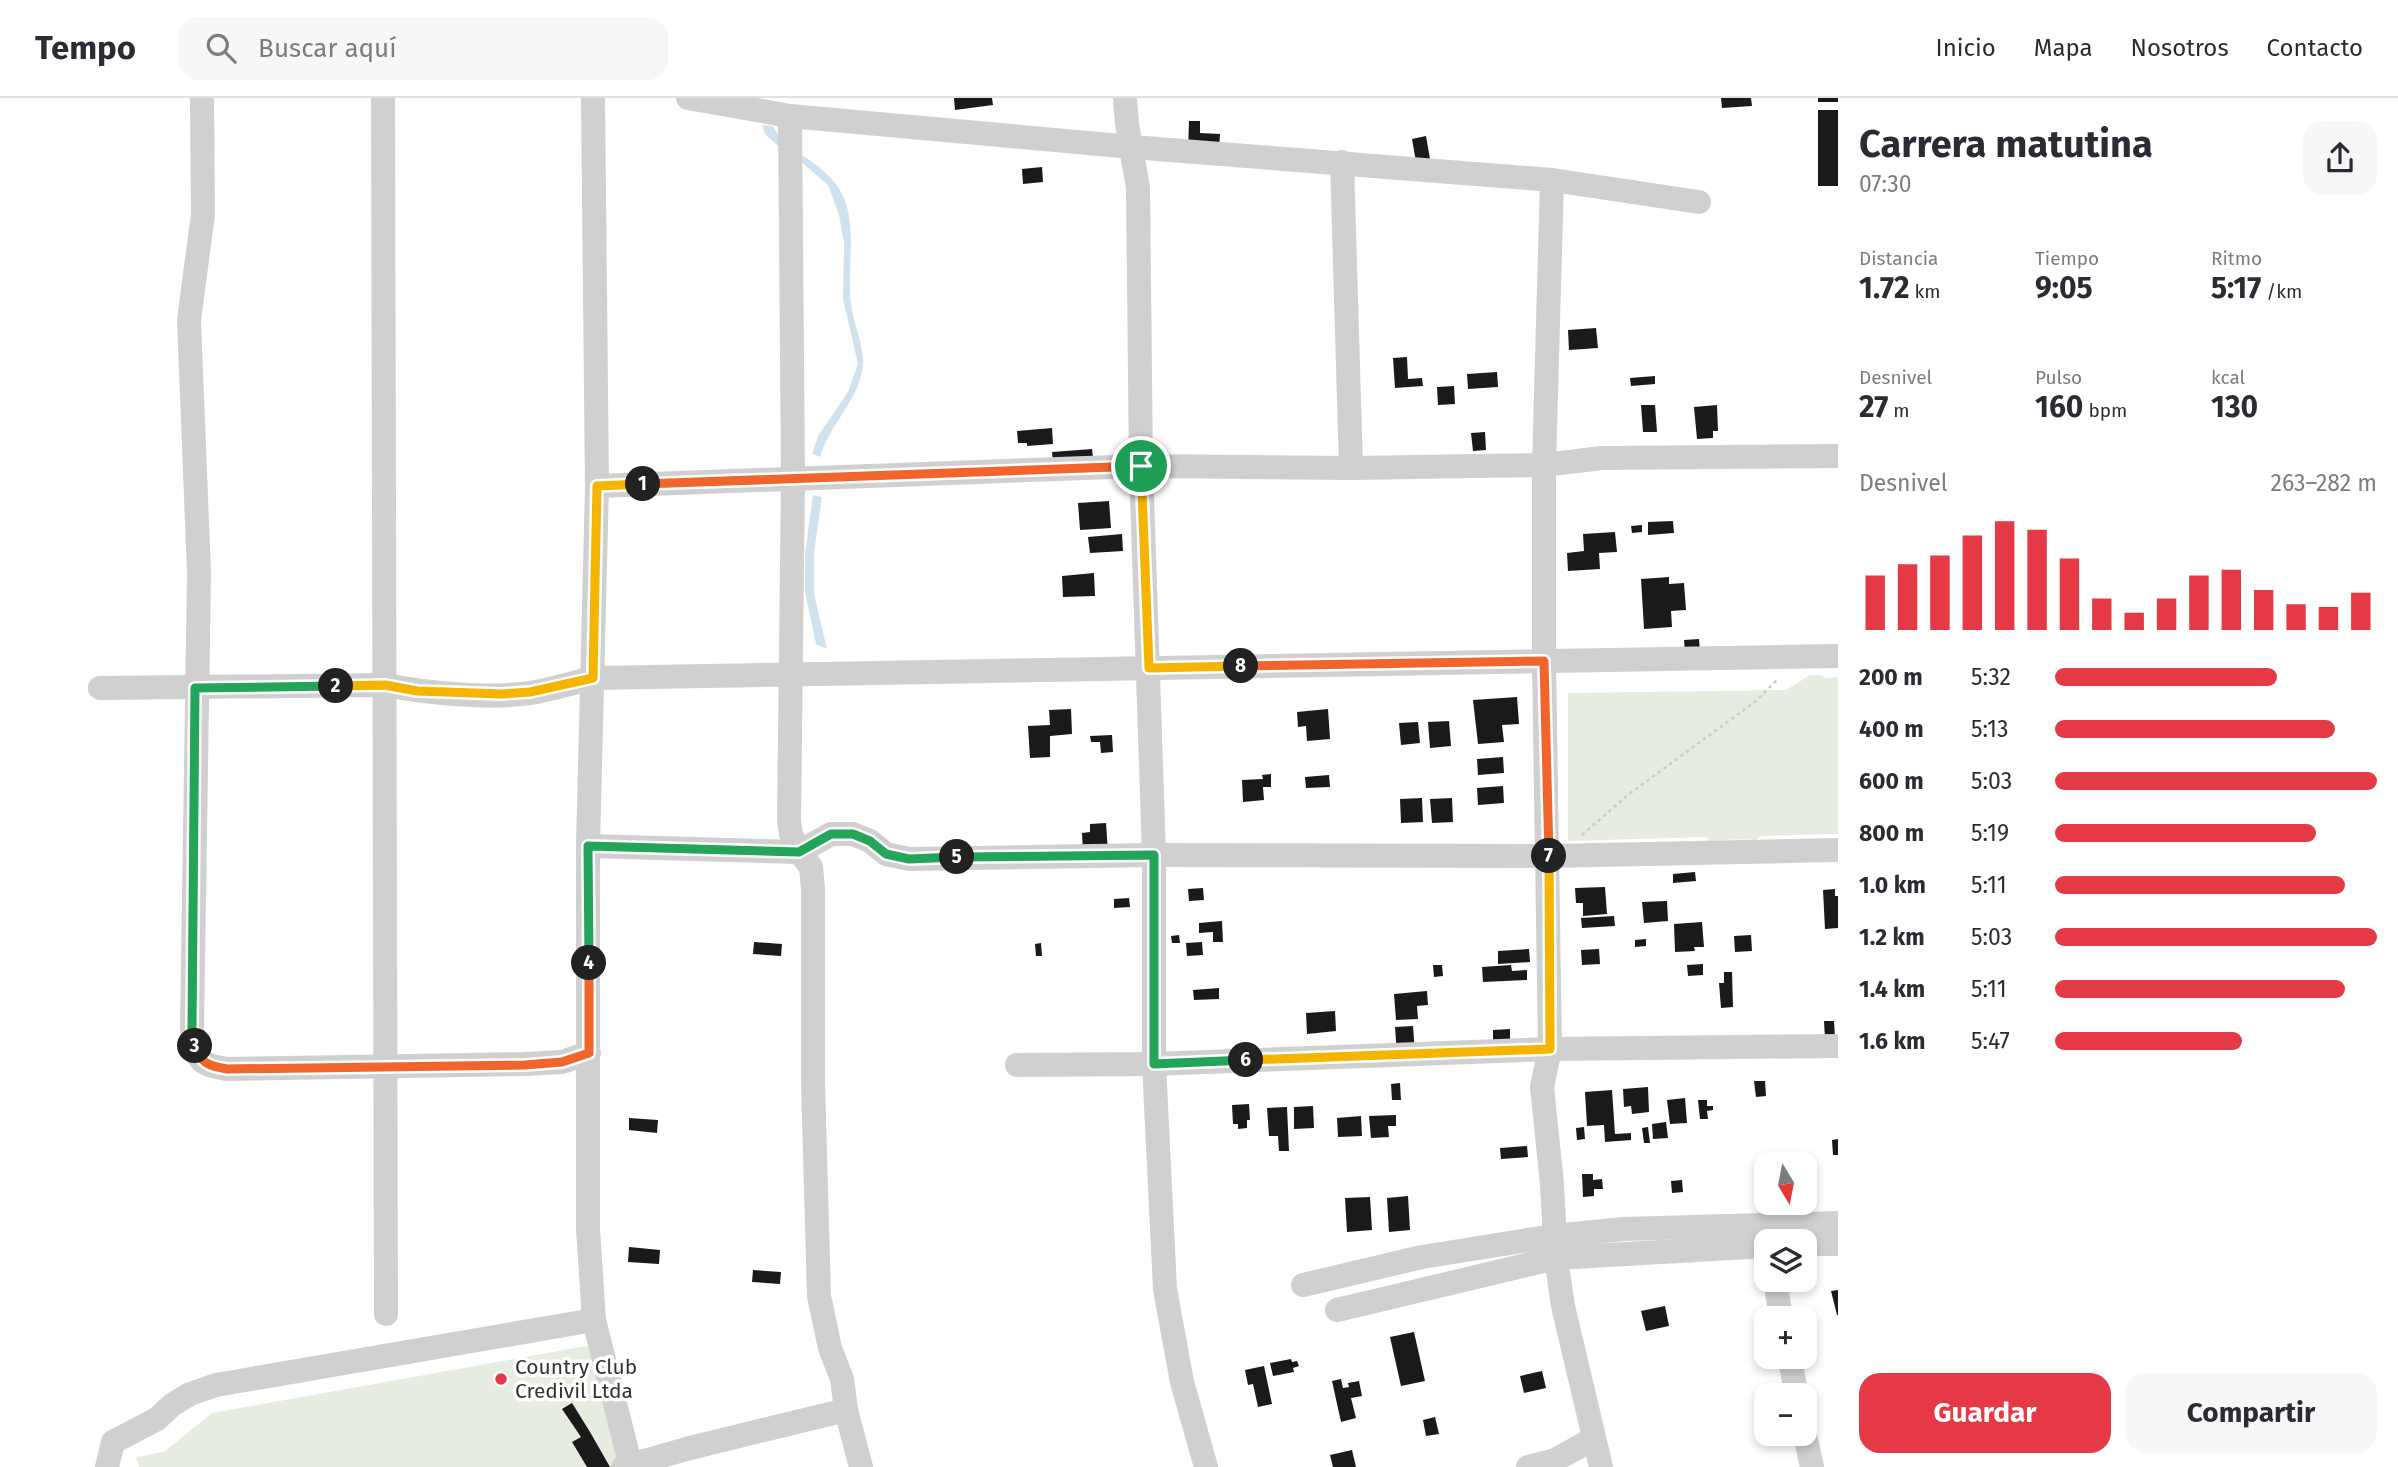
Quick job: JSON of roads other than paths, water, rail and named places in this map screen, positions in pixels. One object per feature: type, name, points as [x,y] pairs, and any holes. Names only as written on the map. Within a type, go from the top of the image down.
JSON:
[{"type":"street","points":[[202,98],[203,214],[189,320],[199,573],[195,688],[194,1045],[200,1059],[209,1066],[227,1069],[525,1065],[562,1062],[589,1053]]},
{"type":"street","points":[[383,98],[386,1314]]},
{"type":"street","points":[[593,98],[597,486],[588,846],[587,1229],[594,1320],[628,1466],[846,1410]]},
{"type":"street","points":[[688,98],[790,116],[1132,147],[1552,180],[1699,202]]},
{"type":"street","points":[[1125,98],[1138,188],[1141,466],[1154,855],[1154,1064],[1165,1289],[1182,1382],[1206,1467]]},
{"type":"street","points":[[790,116],[793,479],[789,821],[799,852],[811,867],[813,888],[813,1083],[819,1296],[831,1348],[842,1379],[846,1410],[861,1467]]},
{"type":"street","points":[[1342,162],[1351,468]]},
{"type":"street","points":[[1552,180],[1544,466],[1550,1049],[1542,1087],[1552,1184],[1555,1247],[1563,1306],[1601,1467]]},
{"type":"street","points":[[597,486],[1141,466],[1544,466],[1602,458],[1838,456]]},
{"type":"street","points":[[100,688],[385,685],[417,691],[502,694],[530,692],[593,678],[1838,656]]},
{"type":"street","points":[[588,846],[799,852],[831,834],[853,834],[870,841],[886,854],[909,859],[1154,855],[1549,856],[1838,850]]},
{"type":"street","points":[[1017,1065],[1154,1064],[1550,1049],[1838,1046]]},
{"type":"street","points":[[1337,1310],[1623,1229],[1838,1223]]},
{"type":"street","points":[[1817,1244],[1838,1244]]},
{"type":"street","points":[[1303,1285],[1422,1257],[1555,1247],[1754,1246]]},
{"type":"street","points":[[107,1467],[113,1442],[157,1419],[172,1405],[190,1394],[216,1385],[594,1320]]},
{"type":"street","points":[[1528,1467],[1555,1460],[1593,1439]]},
{"type":"street","points":[[1807,1446],[1812,1467]]},
{"type":"water","points":[[762,125],[773,126],[786,142],[831,178],[845,200],[849,214],[851,303],[863,363],[854,394],[820,457],[812,454],[818,436],[848,392],[858,364],[843,299],[844,243],[839,215],[828,185],[765,134]]},
{"type":"water","points":[[813,495],[822,497],[814,553],[814,594],[827,649],[816,644],[805,592],[805,554]]},
{"type":"place","name":"Country Club Credivil Ltda","points":[[501,1379]]}]
